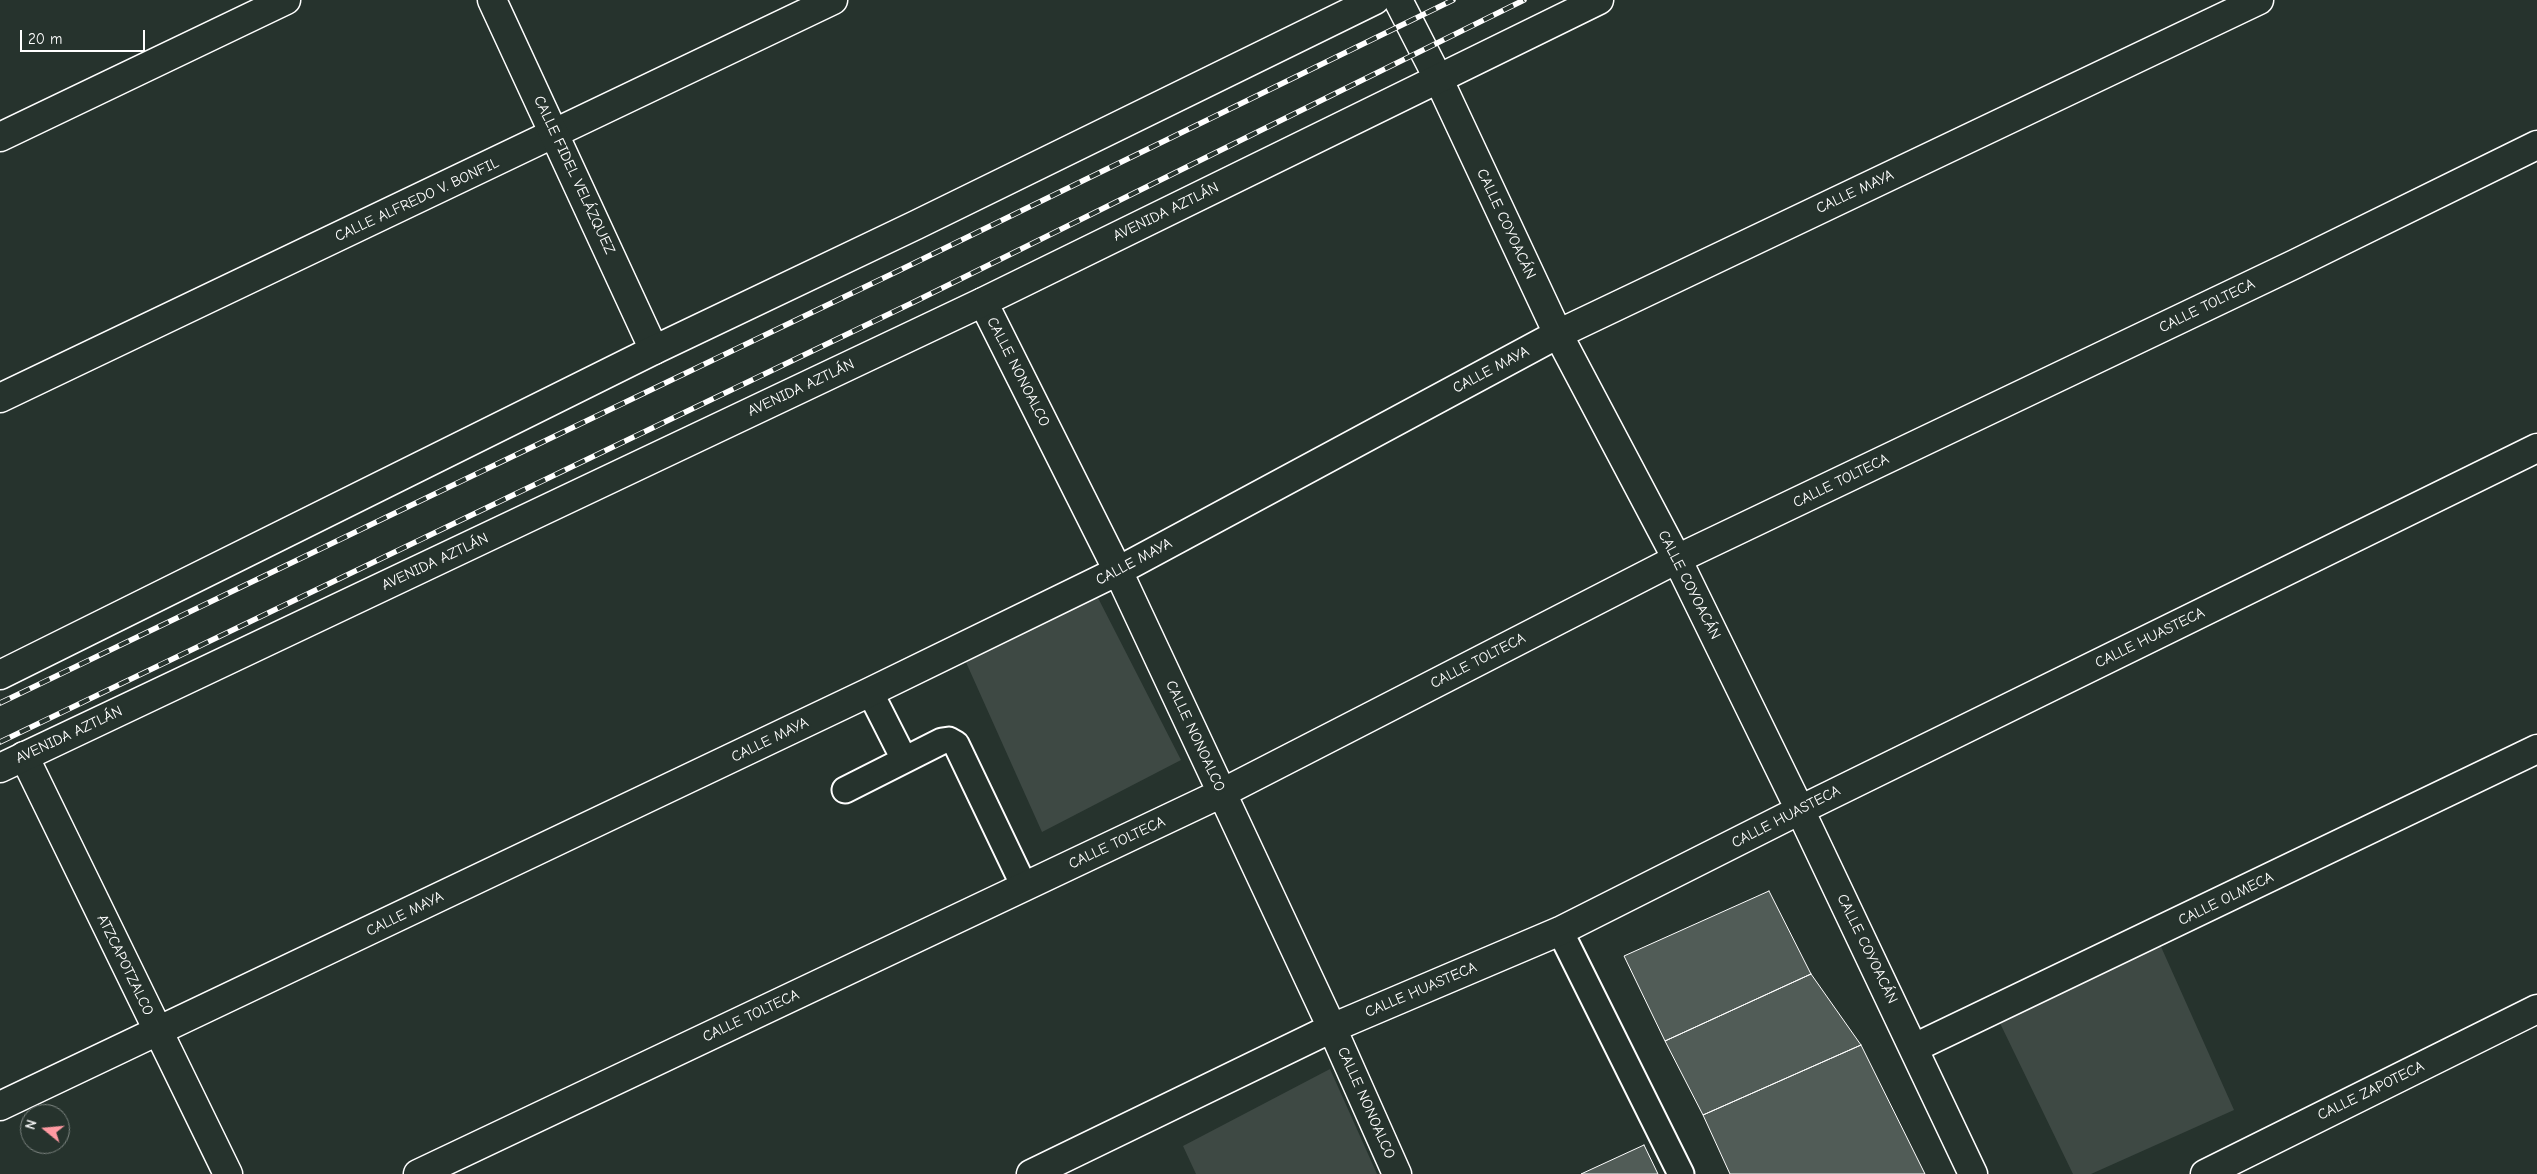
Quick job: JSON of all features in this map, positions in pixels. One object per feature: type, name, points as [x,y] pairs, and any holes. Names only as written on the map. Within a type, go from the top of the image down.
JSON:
[{"type":"street","points":[[0,137],[286,0]]},
{"type":"street","name":"CALLE FIDEL VELÁZQUEZ","points":[[492,0],[556,134],[654,350]]},
{"type":"street","name":"CALLE ALFREDO V. BONFIL","points":[[0,398],[556,134],[832,0]]},
{"type":"street","points":[[0,676],[654,350],[925,221],[1376,0]]},
{"type":"street","name":"CALLE COYOACÁN","points":[[1398,0],[1438,78],[1558,334],[1677,559],[1800,810],[1973,1174]]},
{"type":"street","name":"AVENIDA AZTLÁN","points":[[0,768],[983,302],[1599,0]]},
{"type":"street","name":"CALLE MAYA","points":[[0,1106],[870,692],[1118,571],[1558,334],[2259,0]]},
{"type":"street","name":"CALLE TOLTECA","points":[[418,1174],[1222,793],[1677,559],[2296,264],[2537,145]]},
{"type":"street","name":"CALLE NONOALCO","points":[[983,302],[1118,571],[1332,1028],[1397,1174]]},
{"type":"street","name":"CALLE HUASTECA","points":[[1030,1174],[1332,1028],[1560,931],[1800,810],[2537,448]]},
{"type":"street","name":"CALLE OLMECA","points":[[1914,1048],[2537,749]]},
{"type":"street","name":"ATZCAPOTZALCO","points":[[24,756],[157,1032],[228,1174]]},
{"type":"street","name":"CALLE ZAPOTECA","points":[[2205,1174],[2537,1009]]},
{"type":"lane","points":[[870,692],[904,759]]},
{"type":"lane","points":[[845,790],[904,759],[942,742],[948,740],[956,744],[1024,886]]},
{"type":"lane","points":[[1560,931],[1681,1174]]},
{"type":"shaded area","points":[[1096,594],[1181,760],[1042,832],[965,660]]},
{"type":"shaded area","points":[[2158,940],[2234,1110],[2091,1174],[2073,1174],[1998,1019]]},
{"type":"shaded area","points":[[1330,1069],[1377,1174],[1196,1174],[1183,1146]]},
{"type":"building","points":[[1769,891],[1811,974],[1665,1041],[1624,956]]},
{"type":"building","points":[[1811,974],[1861,1045],[1703,1115],[1665,1041]]},
{"type":"building","points":[[1861,1045],[1925,1174],[1730,1174],[1703,1115]]},
{"type":"building","points":[[1644,1145],[1658,1174],[1581,1174]]},
{"type":"railway","points":[[0,703],[898,271],[1453,0]]},
{"type":"railway","points":[[0,742],[914,302],[1524,0]]}]
